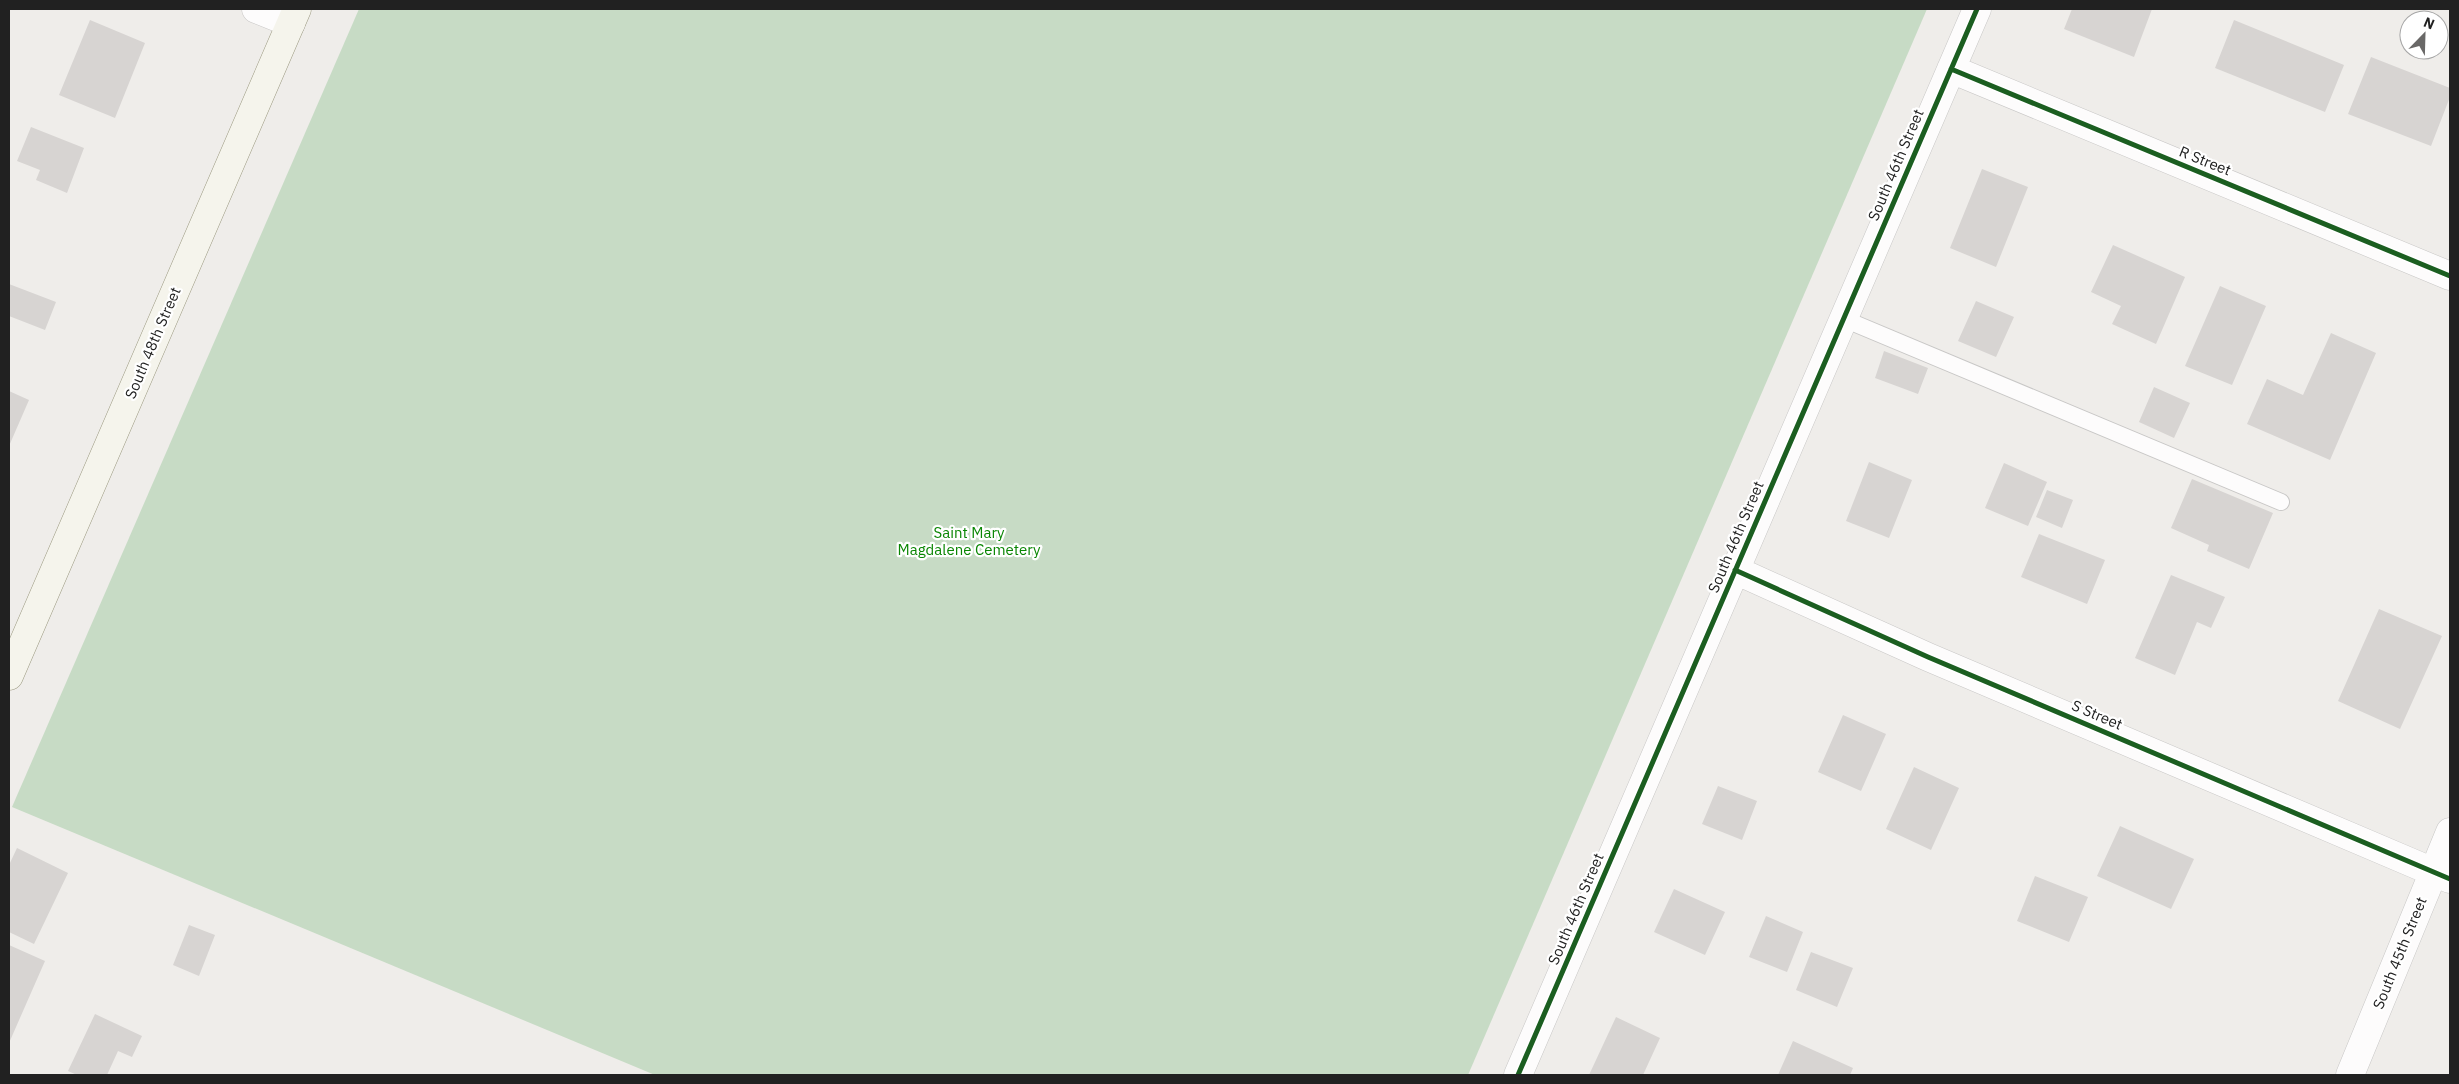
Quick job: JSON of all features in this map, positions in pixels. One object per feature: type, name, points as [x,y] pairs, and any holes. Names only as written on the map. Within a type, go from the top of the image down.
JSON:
[{"type":"main road","name":"South 48th Street","points":[[9,676],[294,16]]},
{"type":"street","points":[[256,9],[294,16]]},
{"type":"street","name":"South 46th Street","points":[[1518,1075],[1977,9]]},
{"type":"street","name":"R Street","points":[[1951,69],[2450,276]]},
{"type":"street","name":"S Street","points":[[1736,570],[1938,661],[2441,876]]},
{"type":"street","name":"South 45th Street","points":[[2350,1075],[2441,876],[2450,832]]},
{"type":"lane","points":[[1844,319],[2281,502]]},
{"type":"green space","name":"Saint Mary Magdalene Cemetery","points":[[359,9],[1927,9],[1468,1075],[655,1075],[12,807]]},
{"type":"building","points":[[2072,9],[2152,9],[2134,57],[2064,29]]},
{"type":"building","points":[[90,20],[145,43],[115,118],[59,95]]},
{"type":"building","points":[[2234,20],[2344,65],[2325,112],[2215,68]]},
{"type":"building","points":[[2371,57],[2450,88],[2450,97],[2431,146],[2348,114]]},
{"type":"building","points":[[31,127],[84,148],[67,193],[36,180],[40,170],[17,161]]},
{"type":"building","points":[[1982,169],[2028,187],[1996,267],[1950,248]]},
{"type":"building","points":[[2113,245],[2185,277],[2156,344],[2112,324],[2121,306],[2091,292]]},
{"type":"building","points":[[9,284],[56,302],[45,330],[9,316]]},
{"type":"building","points":[[2220,286],[2266,306],[2232,385],[2185,366]]},
{"type":"building","points":[[1976,301],[2014,317],[1996,357],[1958,341]]},
{"type":"building","points":[[2331,333],[2376,353],[2330,460],[2247,424],[2267,379],[2303,395]]},
{"type":"building","points":[[1884,351],[1928,368],[1918,394],[1875,378]]},
{"type":"building","points":[[2154,387],[2190,403],[2174,438],[2139,422]]},
{"type":"building","points":[[9,391],[29,400],[9,446]]},
{"type":"building","points":[[1869,462],[1912,480],[1889,538],[1846,521]]},
{"type":"building","points":[[2004,463],[2047,482],[2028,526],[1985,508]]},
{"type":"building","points":[[2192,479],[2273,513],[2249,569],[2207,551],[2209,545],[2171,528]]},
{"type":"building","points":[[2047,490],[2073,500],[2062,528],[2036,517]]},
{"type":"building","points":[[2039,534],[2105,560],[2087,604],[2021,577]]},
{"type":"building","points":[[2171,575],[2225,597],[2211,628],[2197,622],[2175,675],[2135,658]]},
{"type":"building","points":[[2379,609],[2442,636],[2400,729],[2338,701]]},
{"type":"building","points":[[1843,715],[1886,734],[1861,791],[1818,772]]},
{"type":"building","points":[[1914,767],[1959,788],[1931,850],[1886,829]]},
{"type":"building","points":[[1718,786],[1757,801],[1742,840],[1702,824]]},
{"type":"building","points":[[2120,826],[2194,859],[2171,909],[2097,876]]},
{"type":"building","points":[[17,848],[68,873],[34,944],[9,932],[9,865]]},
{"type":"building","points":[[2035,876],[2088,897],[2069,942],[2017,921]]},
{"type":"building","points":[[1674,889],[1725,912],[1705,955],[1654,932]]},
{"type":"building","points":[[1766,916],[1803,932],[1787,972],[1749,957]]},
{"type":"building","points":[[189,925],[215,935],[199,976],[173,965]]},
{"type":"building","points":[[9,945],[45,961],[9,1043]]},
{"type":"building","points":[[1811,952],[1853,968],[1837,1007],[1796,990]]},
{"type":"building","points":[[95,1014],[142,1036],[132,1057],[118,1051],[107,1075],[77,1075],[68,1071]]},
{"type":"building","points":[[1616,1017],[1660,1038],[1643,1075],[1589,1075]]},
{"type":"building","points":[[1793,1041],[1853,1068],[1850,1075],[1778,1075]]},
{"type":"cycle path","points":[[1518,1075],[1977,9]]},
{"type":"cycle path","points":[[1951,69],[2450,276]]},
{"type":"cycle path","points":[[1735,570],[1928,657],[2450,879]]}]
